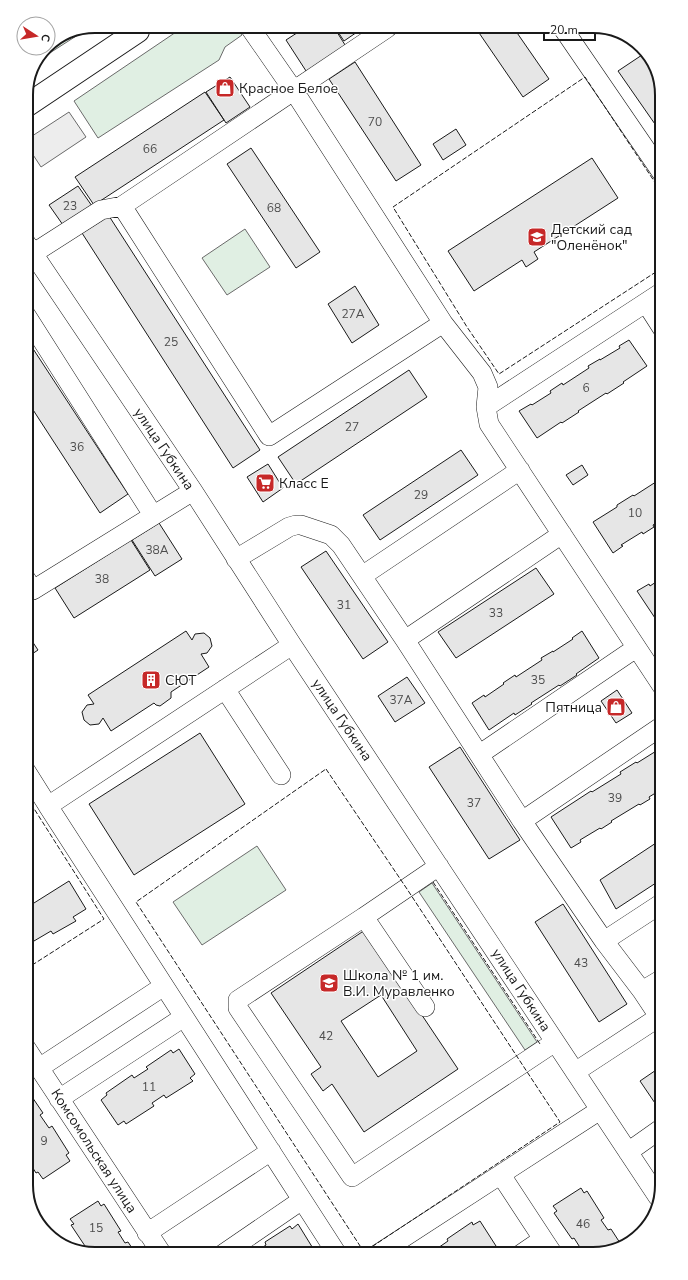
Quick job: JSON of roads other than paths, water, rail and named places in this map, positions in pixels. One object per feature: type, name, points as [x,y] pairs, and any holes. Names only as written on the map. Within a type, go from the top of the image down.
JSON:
[{"type":"main road","points":[[33,101],[134,33]]},
{"type":"street","points":[[254,33],[294,91],[444,322],[482,373],[488,387],[486,407],[489,424],[655,676]]},
{"type":"street","points":[[33,249],[101,210],[122,206],[380,33]]},
{"type":"street","points":[[567,33],[655,163]]},
{"type":"street","points":[[122,206],[269,436],[444,322]]},
{"type":"street","name":"улица Губкина","points":[[33,259],[193,491],[292,645],[440,866],[654,1191]]},
{"type":"street","points":[[486,407],[655,296]]},
{"type":"street","points":[[646,302],[655,317]]},
{"type":"street","points":[[33,326],[154,515]]},
{"type":"street","points":[[362,576],[520,470]]},
{"type":"street","points":[[33,590],[193,491]]},
{"type":"street","points":[[236,559],[289,527],[296,525],[301,525],[331,535],[341,545],[480,754],[522,821],[604,942],[655,1010]]},
{"type":"street","points":[[405,640],[562,534]]},
{"type":"street","points":[[48,806],[292,645]]},
{"type":"street","points":[[480,754],[636,648]]},
{"type":"street","points":[[225,689],[281,775]]},
{"type":"street","points":[[522,821],[655,731]]},
{"type":"street","points":[[33,782],[332,1247]]},
{"type":"street","points":[[440,866],[238,1000],[238,1008],[352,1177],[555,1042]]},
{"type":"street","points":[[604,942],[655,908]]},
{"type":"street","points":[[364,917],[425,1007]]},
{"type":"street","points":[[642,991],[655,983]]},
{"type":"street","points":[[38,1068],[164,986]]},
{"type":"street","points":[[59,1099],[184,1017]]},
{"type":"street","points":[[575,1072],[655,1023]]},
{"type":"street","name":"Комсомольская улица","points":[[33,1060],[157,1247]]},
{"type":"street","points":[[389,1247],[600,1110]]},
{"type":"street","points":[[628,1152],[655,1133]]},
{"type":"street","points":[[147,1233],[271,1151]]},
{"type":"street","points":[[501,1175],[548,1247]]},
{"type":"street","points":[[233,1247],[302,1200]]},
{"type":"place","name":"Красное Белое","points":[[225,88]]},
{"type":"place","name":"Детский сад \"Оленёнок\"","points":[[537,237]]},
{"type":"place","name":"Класс Е","points":[[265,483]]},
{"type":"place","name":"СЮТ","points":[[151,680]]},
{"type":"place","name":"Пятница","points":[[616,707]]},
{"type":"place","name":"Школа № 1 им. В.И. Муравленко","points":[[329,983]]}]
